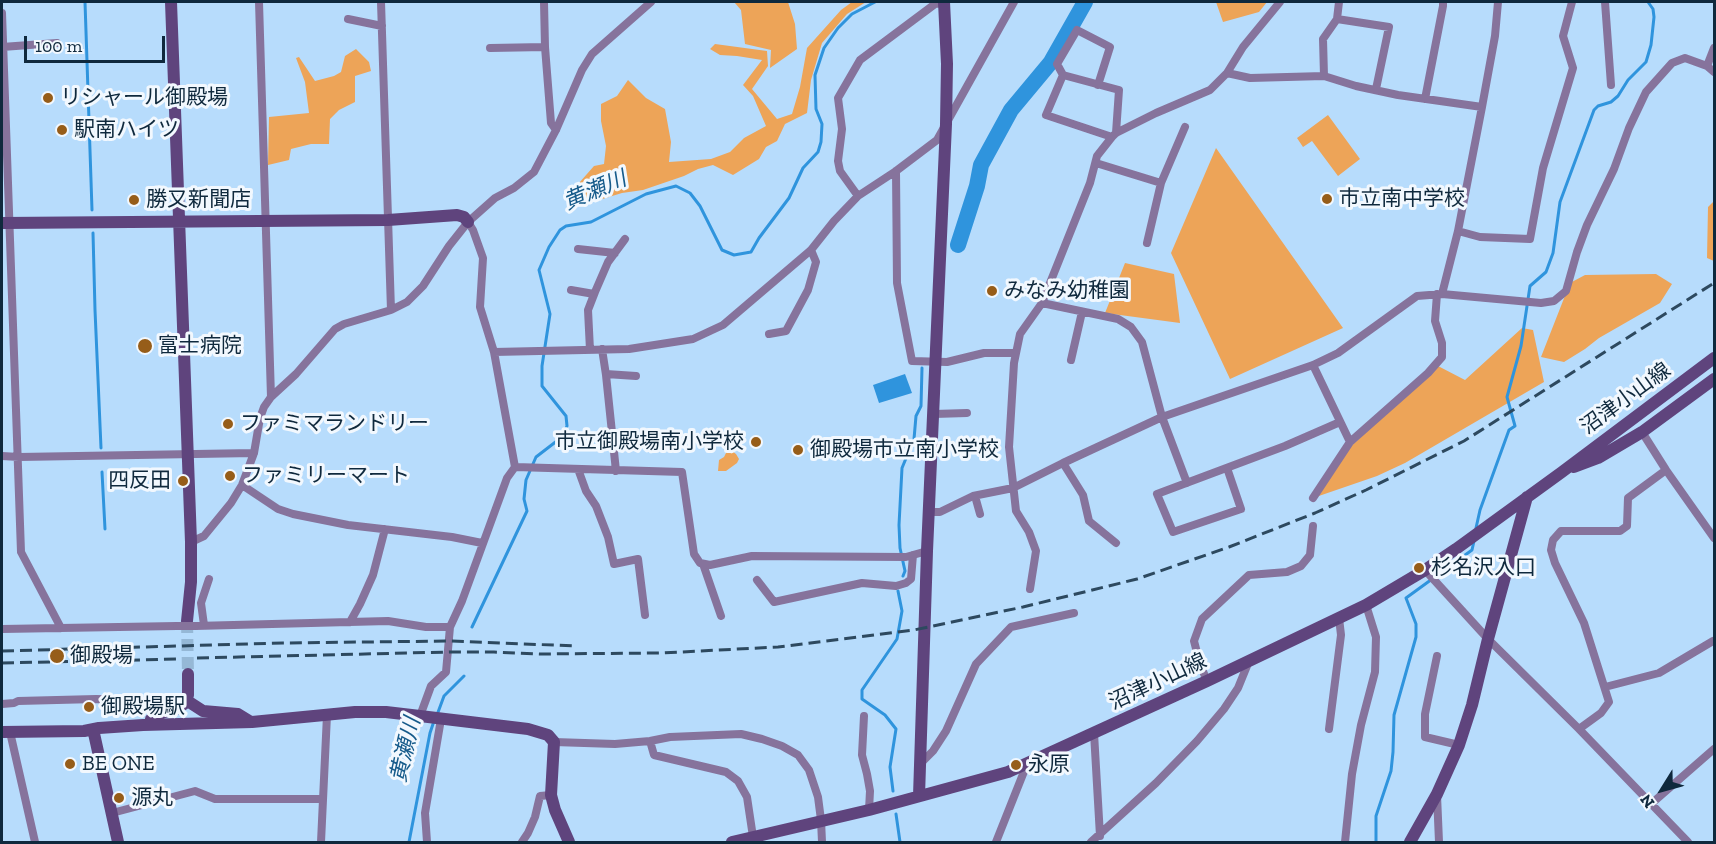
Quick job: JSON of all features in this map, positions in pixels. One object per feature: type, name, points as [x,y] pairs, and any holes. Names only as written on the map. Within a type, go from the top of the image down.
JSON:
[{"type":"street","points":[[171,2],[189,453],[191,625]]},
{"type":"street","points":[[259,2],[272,397]]},
{"type":"street","points":[[381,2],[391,310]]},
{"type":"street","points":[[544,2],[544,47],[551,123],[556,130]]},
{"type":"street","points":[[191,542],[204,536],[231,503],[242,485],[254,453],[260,418],[264,407],[272,397],[296,374],[335,329],[344,324],[391,310],[407,302],[423,286],[468,222],[495,198],[514,188],[534,172],[556,130],[582,70],[592,54],[651,2]]},
{"type":"street","points":[[858,196],[840,171],[838,161],[842,129],[838,98],[860,60],[935,4],[944,2],[947,64],[946,124],[927,551],[919,796]]},
{"type":"street","points":[[494,352],[629,349],[693,339],[723,325],[812,250],[834,221],[858,196],[937,140],[1014,2]]},
{"type":"street","points":[[1030,589],[1036,551],[1029,532],[1016,511],[1009,447],[1014,363],[1020,334],[1042,303],[1070,235],[1097,156],[1114,135],[1156,113],[1210,90],[1227,73],[1243,47],[1280,2]]},
{"type":"street","points":[[1324,76],[1323,39],[1337,19],[1339,2]]},
{"type":"street","points":[[1425,99],[1443,2]]},
{"type":"street","points":[[1313,498],[1350,442],[1428,373],[1442,357],[1442,343],[1435,321],[1439,294],[1458,231],[1495,36],[1498,2]]},
{"type":"street","points":[[1458,231],[1480,237],[1530,239],[1543,168],[1573,68],[1563,36],[1572,2]]},
{"type":"street","points":[[1605,2],[1611,85]]},
{"type":"street","points":[[2,13],[6,223],[19,457],[21,552],[61,628]]},
{"type":"street","points":[[348,19],[382,26]]},
{"type":"street","points":[[1337,19],[1389,27],[1376,89]]},
{"type":"street","points":[[1098,85],[1110,47],[1077,30],[1058,64],[1063,75],[1046,115],[1114,135]]},
{"type":"street","points":[[2,43],[57,43]]},
{"type":"street","points":[[490,48],[544,47]]},
{"type":"street","points":[[1707,66],[1714,48]]},
{"type":"street","points":[[929,512],[940,512],[975,496],[1013,488],[1162,417],[1313,365],[1338,353],[1417,296],[1439,294],[1541,303],[1554,301],[1566,291],[1587,225],[1614,169],[1629,128],[1646,92],[1672,63],[1685,58],[1707,66],[1714,72]]},
{"type":"street","points":[[1227,73],[1250,78],[1324,76],[1356,86],[1482,107]]},
{"type":"street","points":[[1063,75],[1119,90],[1114,135]]},
{"type":"street","points":[[1146,243],[1161,183],[1185,127]]},
{"type":"street","points":[[1096,163],[1161,183]]},
{"type":"street","points":[[896,171],[897,283],[912,361],[947,362],[984,353],[1016,353]]},
{"type":"street","points":[[6,223],[388,220],[457,215],[464,217],[481,248],[483,258],[480,307],[494,352],[520,467]]},
{"type":"street","points":[[590,350],[588,310],[608,262],[625,239]]},
{"type":"street","points":[[578,249],[615,253]]},
{"type":"street","points":[[769,334],[786,331],[808,290],[816,262],[812,250]]},
{"type":"street","points":[[571,290],[594,294]]},
{"type":"street","points":[[1042,303],[1118,319],[1131,327],[1142,342],[1162,417],[1187,483]]},
{"type":"street","points":[[1071,360],[1082,312]]},
{"type":"street","points":[[602,350],[616,471]]},
{"type":"street","name":"沼津小山線","points":[[732,843],[869,810],[1027,765],[1366,605],[1425,570],[1562,472],[1714,358]]},
{"type":"street","points":[[1313,365],[1350,442]]},
{"type":"street","points":[[606,374],[636,376]]},
{"type":"street","name":"沼津小山線","points":[[1562,472],[1598,458],[1642,432],[1714,379]]},
{"type":"street","points":[[934,414],[967,413]]},
{"type":"street","points":[[1227,468],[1241,509],[1173,532],[1157,495],[1187,483],[1285,446],[1340,422]]},
{"type":"street","points":[[1642,432],[1714,538]]},
{"type":"street","points":[[612,435],[635,434]]},
{"type":"street","points":[[2,456],[254,453]]},
{"type":"street","points":[[1063,463],[1083,495],[1089,520],[1116,543]]},
{"type":"street","points":[[423,716],[431,686],[446,672],[450,627],[462,601],[507,478],[520,467],[682,472],[694,554],[703,564],[710,565],[752,556],[909,556],[927,551]]},
{"type":"street","points":[[578,470],[608,537],[614,564],[638,559],[645,615]]},
{"type":"street","points":[[1579,729],[1601,713],[1609,702],[1584,623],[1551,550],[1553,540],[1561,531],[1620,531],[1627,526],[1628,498],[1666,470]]},
{"type":"street","points":[[242,485],[278,508],[293,514],[348,525],[452,537],[482,543]]},
{"type":"street","points":[[975,496],[980,514]]},
{"type":"street","points":[[1410,843],[1437,794],[1459,745],[1472,705],[1527,497]]},
{"type":"street","points":[[1207,681],[1194,641],[1202,619],[1249,575],[1287,572],[1301,566],[1310,555],[1313,526]]},
{"type":"street","points":[[350,622],[373,575],[385,529]]},
{"type":"street","points":[[757,580],[774,602],[862,583],[896,586],[911,579],[909,556]]},
{"type":"street","points":[[703,564],[721,616]]},
{"type":"street","points":[[1425,570],[1488,639],[1579,729],[1688,843]]},
{"type":"street","points":[[191,625],[209,579]]},
{"type":"street","points":[[190,593],[204,596]]},
{"type":"street","points":[[1345,843],[1352,774],[1361,725],[1375,672],[1376,637],[1366,605]]},
{"type":"street","points":[[921,763],[933,751],[946,731],[976,664],[1011,627],[1074,613]]},
{"type":"street","points":[[1329,729],[1341,635],[1339,618]]},
{"type":"street","points":[[2,629],[388,621],[426,627],[450,627]]},
{"type":"street","points":[[1605,687],[1659,673],[1713,641]]},
{"type":"street","points":[[1437,656],[1425,714],[1425,737],[1459,745]]},
{"type":"street","points":[[1091,843],[1197,741],[1238,688],[1249,660]]},
{"type":"street","points":[[147,722],[157,714],[176,709],[184,704],[188,674]]},
{"type":"street","points":[[2,704],[14,704],[18,701],[134,700]]},
{"type":"street","points":[[186,700],[203,711],[238,714],[252,722]]},
{"type":"street","points":[[35,843],[6,732],[84,731],[147,722],[252,722],[354,712],[386,712],[423,716],[528,729],[548,735],[554,742],[551,795],[569,843]]},
{"type":"street","points":[[321,843],[327,715]]},
{"type":"street","points":[[864,716],[862,755],[870,791],[869,810]]},
{"type":"street","points":[[427,843],[425,813],[441,719]]},
{"type":"street","points":[[93,729],[118,843]]},
{"type":"street","points":[[1094,733],[1100,836]]},
{"type":"street","points":[[554,742],[615,744],[670,737],[741,734],[782,746],[798,755],[809,770],[818,797],[822,843]]},
{"type":"street","points":[[650,741],[654,755],[726,772],[738,781],[747,797],[750,839]]},
{"type":"street","points":[[1651,804],[1714,749]]},
{"type":"street","points":[[996,843],[1027,765]]},
{"type":"street","points":[[112,813],[195,791],[215,799],[322,799]]},
{"type":"street","points":[[1437,794],[1439,843]]},
{"type":"street","points":[[522,843],[535,817],[540,796],[551,795]]},
{"type":"shaded area","points":[[734,2],[788,2],[795,24],[797,49],[770,68],[771,50],[745,44],[741,10]]},
{"type":"shaded area","points":[[852,2],[866,2],[847,14],[822,43],[811,80],[807,113],[785,124],[777,141],[766,147],[759,159],[733,175],[713,165],[643,190],[599,200],[583,198],[579,183],[594,166],[604,164],[606,146],[601,121],[601,104],[617,96],[628,80],[646,98],[665,109],[671,142],[669,162],[711,159],[730,152],[744,138],[766,126],[753,96],[743,85],[762,60],[720,55],[710,49],[715,44],[767,51],[768,66],[752,89],[777,119],[792,114],[800,87],[807,48],[841,10]]},
{"type":"shaded area","points":[[1216,2],[1267,2],[1259,12],[1223,22]]},
{"type":"shaded area","points":[[356,49],[369,62],[371,71],[355,76],[355,102],[339,110],[330,119],[329,144],[311,144],[291,149],[289,160],[268,165],[269,117],[309,113],[305,82],[296,58],[299,57],[315,81],[341,72],[345,56]]},
{"type":"shaded area","points":[[1328,115],[1360,159],[1338,176],[1312,141],[1303,147],[1297,138]]},
{"type":"shaded area","points":[[1216,148],[1343,328],[1230,379],[1171,253]]},
{"type":"shaded area","points":[[1714,201],[1714,261],[1707,258],[1708,207]]},
{"type":"shaded area","points":[[1125,263],[1174,274],[1180,323],[1105,313]]},
{"type":"shaded area","points":[[1656,274],[1672,284],[1660,303],[1599,338],[1564,362],[1541,357],[1570,283],[1585,275]]},
{"type":"shaded area","points":[[1522,328],[1533,330],[1544,382],[1405,463],[1377,476],[1313,498],[1350,447],[1438,366],[1465,380]]},
{"type":"shaded area","points":[[727,451],[732,451],[739,459],[726,471],[718,471],[719,460]]},
{"type":"water","points":[[905,374],[912,393],[879,403],[873,385]]},
{"type":"waterway","points":[[85,2],[92,210]]},
{"type":"waterway","name":"黄瀬川","points":[[472,627],[527,511],[524,499],[526,480],[536,457],[562,437],[567,426],[566,416],[542,386],[542,366],[550,314],[539,270],[549,247],[560,230],[566,226],[591,222],[646,194],[676,186],[690,193],[700,206],[722,250],[734,255],[751,252],[789,198],[803,168],[818,152],[822,124],[816,109],[815,75],[824,48],[838,28],[852,14],[875,2]]},
{"type":"waterway","name":"黄瀬川","points":[[958,245],[977,186],[981,165],[1011,110],[1051,62],[1085,2]]},
{"type":"waterway","points":[[1476,528],[1480,510],[1509,430],[1515,426],[1507,397],[1521,346],[1530,286],[1546,272],[1553,253],[1560,202],[1594,110],[1618,96],[1628,80],[1646,62],[1651,45],[1654,17],[1653,9],[1648,2]]},
{"type":"waterway","points":[[93,233],[101,448]]},
{"type":"waterway","points":[[903,576],[905,571],[900,548],[899,525],[902,468],[914,439],[916,416],[921,406],[922,368]]},
{"type":"waterway","points":[[102,472],[105,529]]},
{"type":"waterway","points":[[1376,842],[1376,816],[1391,771],[1394,715],[1416,637],[1416,624],[1406,598],[1472,550],[1474,541]]},
{"type":"waterway","points":[[893,791],[890,767],[896,729],[885,715],[862,699],[862,690],[897,639],[902,611],[898,591]]},
{"type":"waterway","name":"黄瀬川","points":[[437,715],[444,696],[464,676]]},
{"type":"waterway","name":"黄瀬川","points":[[409,842],[434,721]]},
{"type":"waterway","points":[[896,814],[900,842]]},
{"type":"tunnel","points":[[187,621],[188,674]]},
{"type":"railway","points":[[197,658],[449,652],[661,653],[778,647],[914,630],[1023,607],[1137,579],[1229,547],[1315,513],[1464,441],[1714,283]]},
{"type":"railway","points":[[2,651],[449,641],[577,646]]},
{"type":"railway","points":[[2,663],[180,659]]},
{"type":"place","name":"リシャール御殿場","points":[[48,98]]},
{"type":"place","name":"駅南ハイツ","points":[[62,130]]},
{"type":"place","name":"市立南中学校","points":[[1327,199]]},
{"type":"place","name":"勝又新聞店","points":[[134,200]]},
{"type":"place","name":"みなみ幼稚園","points":[[992,291]]},
{"type":"place","name":"富士病院","points":[[145,346]]},
{"type":"place","name":"ファミマランドリー","points":[[228,424]]},
{"type":"place","name":"市立御殿場南小学校","points":[[756,442]]},
{"type":"place","name":"御殿場市立南小学校","points":[[798,450]]},
{"type":"place","name":"ファミリーマート","points":[[230,476]]},
{"type":"place","name":"四反田","points":[[183,481]]},
{"type":"place","name":"杉名沢入口","points":[[1419,568]]},
{"type":"place","name":"御殿場","points":[[57,656]]},
{"type":"place","name":"御殿場駅","points":[[89,707]]},
{"type":"place","name":"BE ONE","points":[[70,764]]},
{"type":"place","name":"永原","points":[[1016,765]]},
{"type":"place","name":"源丸","points":[[119,798]]}]
